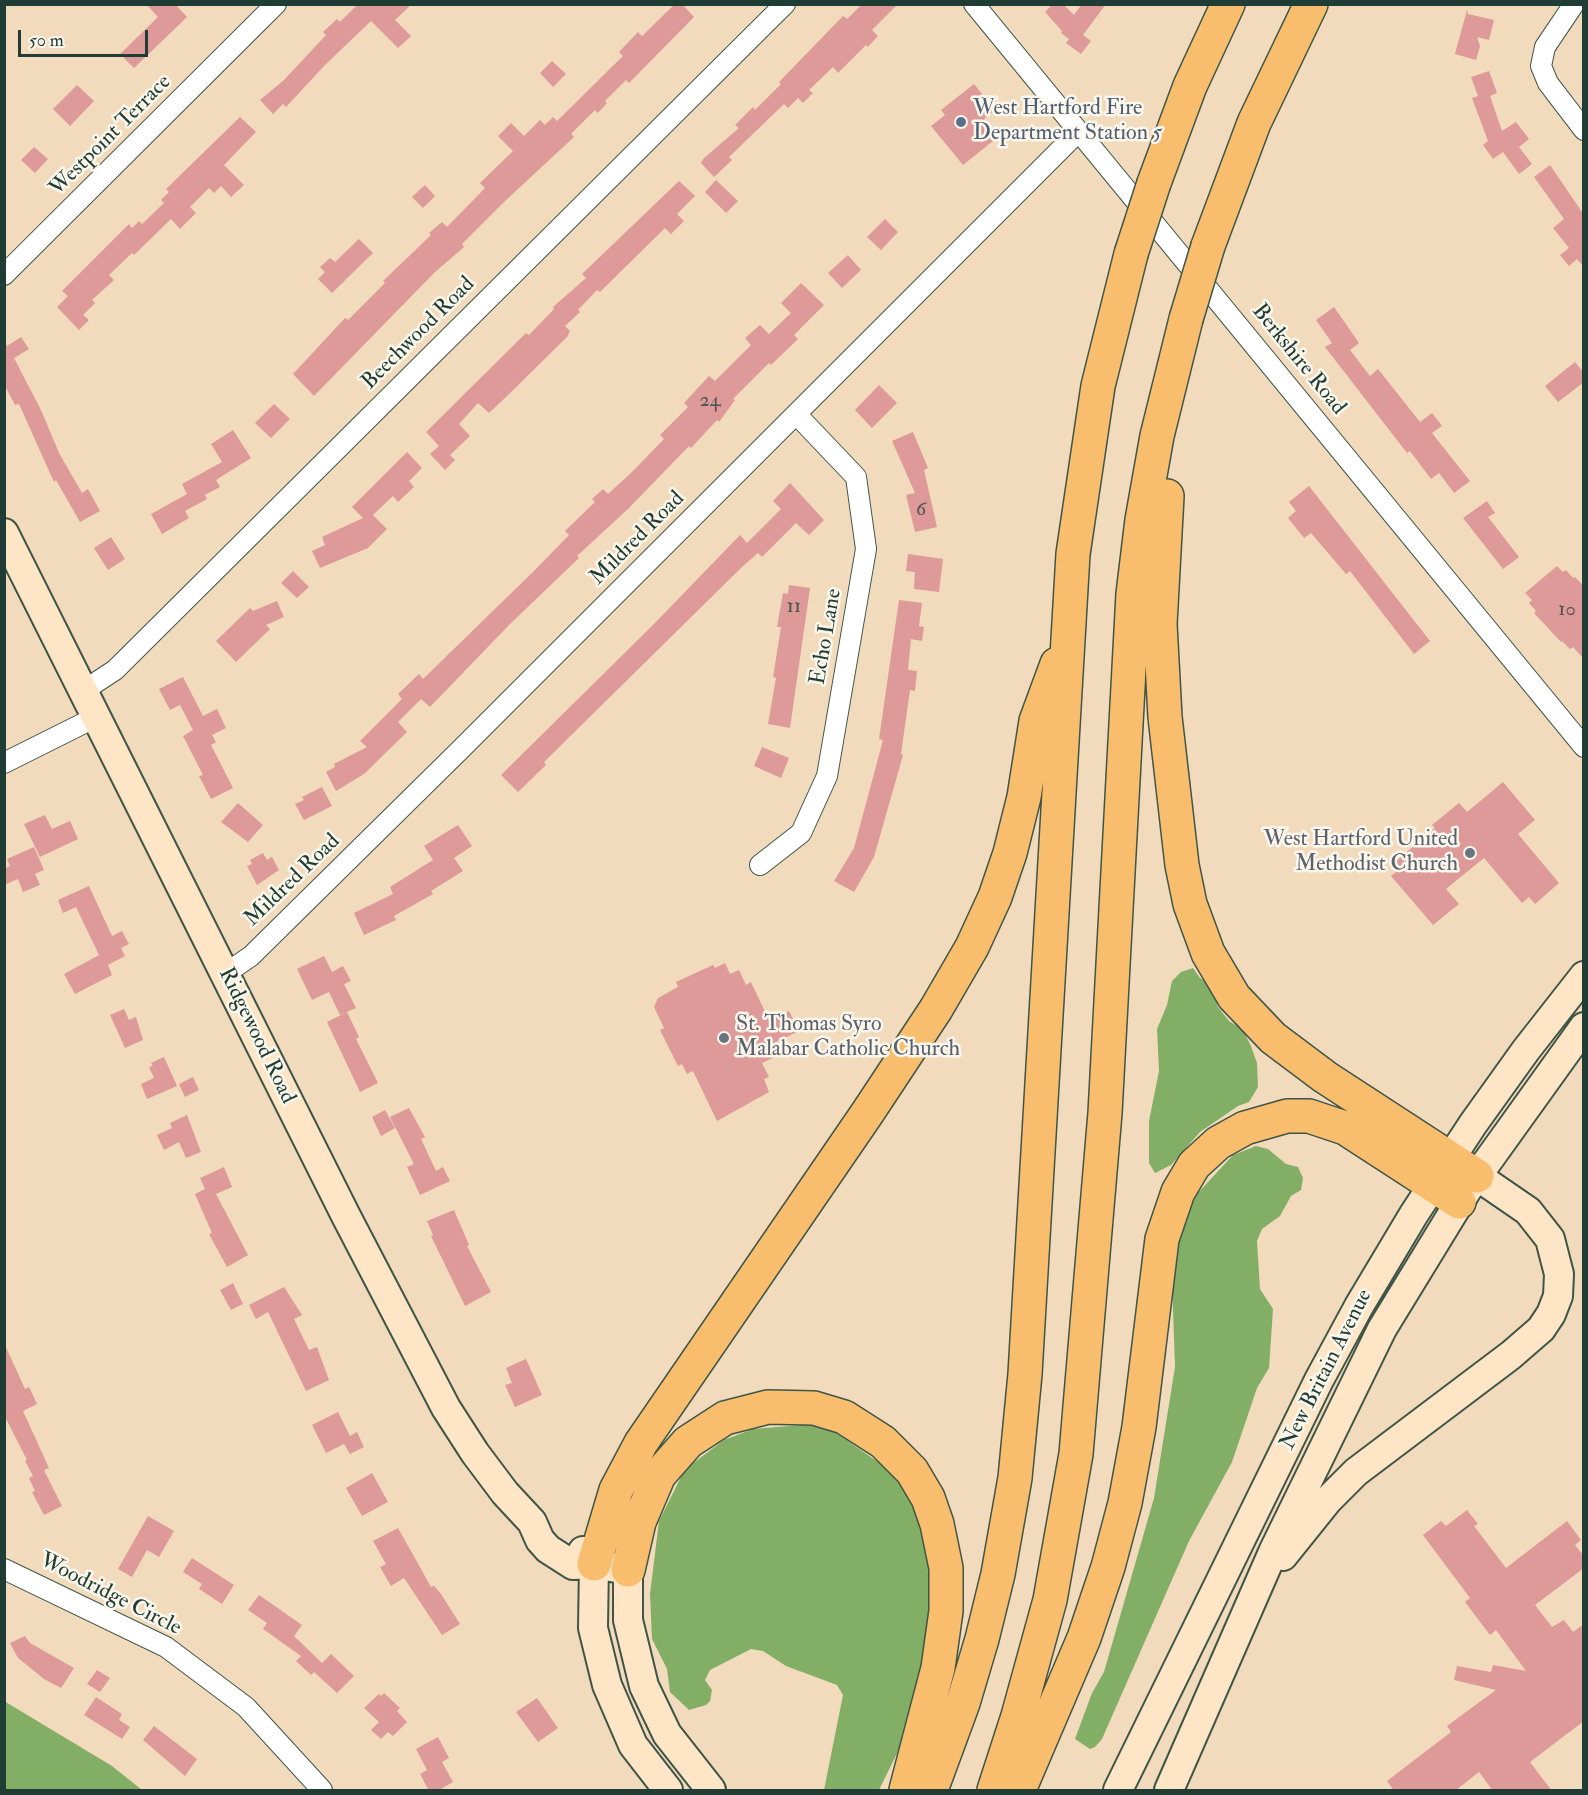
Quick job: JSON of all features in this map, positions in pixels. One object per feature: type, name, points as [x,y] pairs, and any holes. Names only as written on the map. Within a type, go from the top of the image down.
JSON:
[{"type":"highway","points":[[931,1791],[959,1714],[982,1639],[998,1574],[1015,1478],[1025,1374],[1067,641],[1074,545],[1088,442],[1109,335],[1131,254],[1154,183],[1190,86],[1228,4]]},
{"type":"highway","points":[[994,1791],[1018,1716],[1050,1600],[1076,1454],[1105,1113],[1133,594],[1149,481],[1176,354],[1208,246],[1254,123],[1311,4]]},
{"type":"highway","points":[[1176,354],[1177,418],[1164,520],[1160,635],[1165,717],[1180,853],[1194,918],[1221,976],[1242,1007],[1262,1028],[1455,1180]]},
{"type":"highway","points":[[594,1564],[616,1490],[641,1443],[868,1112],[936,1010],[972,947],[995,897],[1010,853],[1024,797],[1036,721],[1067,641]]},
{"type":"highway","points":[[1018,1791],[1084,1638],[1117,1534],[1139,1427],[1162,1239],[1172,1206],[1189,1172],[1208,1150],[1234,1133],[1272,1119],[1302,1116],[1324,1119],[1455,1180]]},
{"type":"highway","points":[[628,1570],[639,1522],[659,1475],[688,1442],[725,1418],[768,1407],[814,1408],[844,1417],[883,1442],[912,1471],[928,1497],[937,1524],[946,1568],[946,1611],[938,1668],[906,1791]]},
{"type":"main road","name":"Ridgewood Road","points":[[4,533],[425,1370],[475,1453],[505,1493],[532,1522],[544,1545],[568,1563],[579,1566],[594,1564],[628,1570]]},
{"type":"main road","name":"New Britain Avenue","points":[[1169,1791],[1314,1462],[1396,1305],[1455,1180],[1520,1058],[1584,976]]},
{"type":"main road","name":"New Britain Avenue","points":[[1118,1791],[1333,1354],[1383,1265],[1584,1027]]},
{"type":"main road","points":[[1252,1599],[1321,1508],[1356,1472],[1511,1355],[1541,1329],[1551,1314],[1558,1296],[1559,1274],[1550,1239],[1528,1211],[1455,1180]]},
{"type":"main road","points":[[594,1564],[593,1628],[605,1679],[633,1744],[668,1791]]},
{"type":"main road","points":[[628,1570],[628,1620],[644,1686],[667,1734],[711,1791]]},
{"type":"street","name":"Westpoint Terrace","points":[[4,275],[276,4]]},
{"type":"street","name":"Beechwood Road","points":[[83,691],[115,670],[785,4]]},
{"type":"street","name":"Berkshire Road","points":[[974,4],[1584,747]]},
{"type":"street","points":[[1574,4],[1545,47],[1542,66],[1548,83],[1584,130]]},
{"type":"street","name":"Mildred Road","points":[[225,974],[259,948],[797,415],[1078,132]]},
{"type":"street","name":"Echo Lane","points":[[760,865],[801,833],[827,776],[866,549],[856,477],[797,415]]},
{"type":"street","points":[[4,763],[96,717]]},
{"type":"street","name":"Woodridge Circle","points":[[4,1569],[166,1647],[246,1707],[322,1791]]},
{"type":"green space","points":[[1193,968],[1200,978],[1211,984],[1218,1007],[1229,1021],[1243,1030],[1257,1063],[1258,1087],[1249,1102],[1238,1106],[1200,1132],[1171,1165],[1155,1173],[1149,1163],[1149,1121],[1159,1071],[1157,1029],[1167,1005],[1172,981],[1181,972]]},
{"type":"green space","points":[[1256,1146],[1268,1149],[1286,1164],[1298,1167],[1303,1178],[1301,1190],[1291,1196],[1280,1216],[1262,1229],[1257,1241],[1260,1289],[1273,1309],[1269,1368],[1257,1388],[1232,1462],[1189,1541],[1102,1739],[1090,1749],[1075,1739],[1092,1693],[1104,1672],[1154,1498],[1175,1367],[1172,1282],[1184,1208],[1233,1155]]},
{"type":"green space","points":[[802,1425],[826,1426],[894,1473],[916,1505],[929,1547],[930,1618],[924,1657],[906,1735],[879,1790],[824,1790],[843,1695],[837,1685],[786,1666],[763,1651],[751,1649],[710,1670],[705,1680],[712,1690],[710,1701],[706,1705],[689,1710],[670,1692],[667,1669],[652,1639],[650,1594],[659,1521],[688,1467],[724,1440],[753,1429]]},
{"type":"green space","points":[[4,1701],[112,1766],[142,1790],[5,1790]]},
{"type":"building","points":[[146,4],[175,4],[187,17],[134,68],[120,54],[158,17]]},
{"type":"building","points":[[358,4],[412,4],[395,20],[411,36],[398,48],[371,21],[286,107],[283,104],[273,114],[260,100],[284,80],[326,35],[323,32],[337,19],[340,22]]},
{"type":"building","points":[[675,4],[682,4],[694,17],[629,83],[626,80],[605,101],[607,103],[598,113],[595,110],[571,134],[574,137],[504,202],[462,244],[464,247],[434,273],[314,396],[293,374],[345,318],[348,320],[385,283],[383,281],[431,235],[429,233],[442,222],[447,227],[485,188],[480,183],[513,151],[498,136],[511,123],[524,136],[540,120],[545,125],[553,117],[557,121],[623,56],[619,52],[638,32],[642,36]]},
{"type":"building","points":[[862,4],[898,4],[872,30],[878,36],[868,47],[866,45],[838,73],[833,67],[809,90],[813,93],[803,103],[798,98],[788,108],[784,104],[729,157],[732,160],[714,177],[701,163],[704,158],[739,128],[735,125],[753,107],[755,110],[781,84],[779,82],[843,16],[847,19]]},
{"type":"building","points":[[1053,4],[1063,4],[1074,15],[1082,4],[1106,4],[1083,35],[1091,41],[1081,54],[1066,43],[1069,39],[1061,33],[1062,31],[1045,12]]},
{"type":"building","points":[[1467,10],[1468,14],[1494,20],[1489,40],[1477,37],[1480,46],[1476,60],[1455,54]]},
{"type":"building","points":[[552,61],[566,74],[553,87],[540,73]]},
{"type":"building","points":[[1489,71],[1497,93],[1490,96],[1502,131],[1516,122],[1529,139],[1519,147],[1532,164],[1519,174],[1503,152],[1493,159],[1483,145],[1488,141],[1472,98],[1478,96],[1471,77]]},
{"type":"building","name":"West Hartford Fire Department Station 5","points":[[974,84],[995,110],[984,119],[998,137],[963,165],[931,126],[945,115],[941,110]]},
{"type":"building","points":[[77,85],[94,101],[70,126],[53,109]]},
{"type":"building","points":[[240,117],[256,132],[224,165],[244,185],[231,197],[221,186],[214,193],[209,188],[190,207],[196,213],[180,229],[171,219],[134,255],[132,253],[109,275],[114,280],[92,300],[95,303],[83,315],[89,320],[79,330],[57,307],[68,296],[62,291],[129,224],[132,228],[139,221],[142,224],[164,203],[161,200],[169,192],[166,189]]},
{"type":"building","points":[[34,147],[48,159],[35,173],[21,160]]},
{"type":"building","points":[[1550,165],[1584,215],[1584,267],[1577,259],[1569,266],[1560,255],[1569,248],[1553,228],[1564,219],[1534,177]]},
{"type":"building","points":[[716,180],[738,201],[726,213],[705,192]]},
{"type":"building","points":[[679,181],[695,196],[677,214],[684,221],[671,234],[665,228],[600,292],[597,290],[578,310],[580,312],[565,326],[570,331],[567,337],[489,413],[478,403],[459,424],[470,436],[450,455],[455,460],[445,470],[430,454],[439,446],[426,432],[526,333],[529,335],[554,309],[553,307],[586,278],[582,274]]},
{"type":"building","points":[[425,185],[435,196],[423,208],[412,197]]},
{"type":"building","points":[[885,219],[898,232],[881,250],[867,237]]},
{"type":"building","points":[[359,239],[373,253],[332,293],[318,279],[325,272],[320,267],[330,258],[335,262]]},
{"type":"building","points":[[848,255],[861,270],[842,288],[828,273]]},
{"type":"building","points":[[801,283],[824,305],[794,335],[798,339],[771,365],[769,363],[733,399],[735,400],[719,422],[717,420],[691,448],[689,446],[629,508],[577,556],[579,558],[510,624],[430,707],[421,699],[398,722],[407,732],[364,774],[336,791],[326,772],[335,767],[334,764],[367,747],[360,741],[402,699],[398,694],[419,674],[423,679],[536,569],[569,535],[565,531],[595,502],[592,499],[603,489],[608,494],[632,472],[664,439],[660,435],[688,407],[684,403],[709,376],[715,381],[751,345],[745,338],[760,325],[769,334],[791,313],[781,303]]},
{"type":"building","points":[[1334,307],[1359,343],[1350,350],[1370,376],[1378,369],[1420,422],[1432,413],[1442,426],[1432,433],[1470,481],[1454,493],[1439,473],[1431,479],[1410,451],[1407,453],[1325,347],[1332,343],[1316,320]]},
{"type":"building","points":[[21,337],[29,349],[14,358],[41,410],[59,453],[82,493],[88,489],[100,511],[80,522],[56,480],[54,482],[19,404],[15,405],[4,384],[4,340],[7,346]]},
{"type":"building","points":[[1575,362],[1584,373],[1584,382],[1558,402],[1545,386]]},
{"type":"building","points":[[879,385],[897,403],[872,428],[855,410]]},
{"type":"building","points":[[274,404],[290,419],[271,438],[255,423]]},
{"type":"building","points":[[233,430],[251,458],[216,480],[220,487],[205,495],[207,499],[185,511],[189,518],[162,534],[151,514],[187,494],[182,484],[222,462],[211,444]]},
{"type":"building","points":[[913,432],[928,468],[924,470],[937,527],[915,532],[906,495],[915,493],[892,441]]},
{"type":"building","points":[[407,452],[422,468],[409,481],[414,487],[398,502],[393,496],[373,515],[387,529],[368,548],[320,568],[312,551],[325,545],[322,537],[363,518],[352,507]]},
{"type":"building","points":[[790,483],[824,520],[809,535],[796,523],[762,557],[758,553],[743,566],[544,762],[546,765],[518,792],[501,775],[654,624],[740,535],[747,543],[781,509],[773,501]]},
{"type":"building","points":[[1309,486],[1430,641],[1414,654],[1350,571],[1346,574],[1311,533],[1304,538],[1288,518],[1296,511],[1289,502]]},
{"type":"building","points":[[1487,501],[1495,513],[1488,517],[1519,557],[1503,569],[1463,518]]},
{"type":"building","points":[[111,537],[125,559],[108,570],[94,548]]},
{"type":"building","points":[[908,554],[943,559],[939,592],[914,589],[915,572],[906,571]]},
{"type":"building","points":[[1557,566],[1563,572],[1566,570],[1584,586],[1584,659],[1573,647],[1570,649],[1561,642],[1534,613],[1536,611],[1529,603],[1532,600],[1525,593]]},
{"type":"building","points":[[293,571],[309,587],[297,598],[281,583]]},
{"type":"building","points":[[789,585],[810,588],[790,728],[768,724],[776,678],[773,677],[781,627],[777,627],[783,593],[788,594]]},
{"type":"building","points":[[899,600],[922,603],[919,626],[924,627],[922,641],[911,639],[908,670],[917,671],[915,691],[910,690],[901,754],[903,755],[874,857],[854,892],[834,881],[854,848],[883,740],[879,739]]},
{"type":"building","points":[[277,601],[284,617],[266,625],[270,629],[236,662],[216,641],[250,608],[253,611]]},
{"type":"building","points":[[183,677],[203,716],[217,709],[226,728],[212,735],[216,742],[211,745],[233,788],[211,799],[199,776],[203,775],[183,736],[193,730],[180,705],[170,710],[159,689]]},
{"type":"building","points":[[762,747],[789,758],[781,778],[754,766]]},
{"type":"building","name":"West Hartford United Methodist Church","points":[[1503,782],[1535,820],[1518,834],[1559,883],[1535,904],[1529,897],[1522,903],[1484,858],[1446,889],[1459,904],[1433,925],[1391,876],[1401,868],[1395,862],[1435,828],[1432,825],[1459,803],[1467,812]]},
{"type":"building","points":[[322,787],[332,806],[304,820],[295,804],[304,800],[302,797]]},
{"type":"building","points":[[238,803],[263,825],[248,842],[221,822]]},
{"type":"building","points":[[45,815],[52,829],[70,821],[78,839],[40,857],[24,824]]},
{"type":"building","points":[[458,825],[472,846],[454,858],[463,871],[431,891],[433,894],[394,916],[396,920],[364,935],[354,913],[393,894],[390,887],[433,860],[424,846]]},
{"type":"building","points":[[34,847],[44,870],[35,874],[40,885],[23,892],[18,879],[4,885],[4,869],[10,866],[7,859]]},
{"type":"building","points":[[263,853],[267,860],[272,857],[279,870],[257,885],[247,866],[252,864],[250,860]]},
{"type":"building","points":[[89,886],[112,936],[122,931],[129,944],[121,948],[125,956],[108,965],[112,975],[75,994],[64,974],[99,955],[76,907],[63,913],[58,900]]},
{"type":"building","points":[[324,956],[332,972],[343,966],[351,981],[344,984],[356,1008],[340,1015],[329,992],[312,1000],[297,969]]},
{"type":"building","name":"St. Thomas Syro Malabar Catholic Church","points":[[725,963],[730,974],[739,970],[746,985],[751,982],[769,1020],[789,1011],[799,1031],[770,1045],[775,1057],[762,1063],[769,1077],[764,1079],[769,1092],[717,1121],[693,1071],[687,1074],[682,1064],[678,1066],[660,1030],[664,1028],[654,1007],[658,998],[678,987],[676,982],[713,965],[715,968]]},
{"type":"building","points":[[124,1009],[129,1020],[136,1017],[143,1040],[125,1048],[110,1015]]},
{"type":"building","points":[[347,1012],[359,1037],[356,1039],[378,1083],[360,1092],[327,1022]]},
{"type":"building","points":[[164,1057],[177,1086],[147,1099],[141,1084],[154,1078],[149,1067],[153,1066],[151,1063]]},
{"type":"building","points":[[193,1077],[199,1090],[185,1097],[179,1084]]},
{"type":"building","points":[[409,1108],[425,1137],[421,1139],[436,1171],[443,1167],[450,1181],[420,1195],[407,1167],[414,1164],[390,1117]]},
{"type":"building","points":[[385,1110],[395,1128],[381,1136],[372,1117]]},
{"type":"building","points":[[187,1115],[201,1152],[186,1158],[179,1142],[164,1150],[157,1135],[172,1128],[170,1123]]},
{"type":"building","points":[[224,1167],[232,1187],[216,1194],[248,1255],[227,1267],[209,1234],[212,1233],[195,1194],[205,1189],[200,1178]]},
{"type":"building","points":[[454,1210],[469,1245],[467,1246],[491,1292],[465,1306],[431,1236],[433,1235],[427,1221]]},
{"type":"building","points":[[233,1283],[243,1304],[231,1310],[220,1290]]},
{"type":"building","points":[[284,1287],[302,1315],[294,1319],[309,1350],[317,1347],[329,1380],[306,1391],[268,1312],[256,1319],[249,1305]]},
{"type":"building","points":[[4,1343],[25,1389],[29,1387],[37,1404],[23,1411],[49,1468],[44,1470],[62,1506],[44,1515],[32,1492],[35,1491],[29,1478],[33,1476],[25,1461],[27,1460],[4,1415]]},
{"type":"building","points":[[526,1359],[542,1395],[515,1407],[505,1385],[512,1383],[506,1368]]},
{"type":"building","points":[[338,1412],[350,1436],[357,1432],[364,1447],[350,1454],[344,1444],[326,1453],[312,1425]]},
{"type":"building","points":[[372,1473],[388,1502],[362,1516],[346,1488]]},
{"type":"building","points":[[1467,1510],[1478,1524],[1474,1526],[1506,1568],[1567,1521],[1581,1540],[1575,1545],[1584,1556],[1584,1568],[1535,1605],[1552,1627],[1564,1620],[1573,1632],[1584,1624],[1584,1721],[1530,1762],[1552,1791],[1493,1791],[1479,1772],[1455,1791],[1394,1791],[1387,1781],[1451,1732],[1447,1726],[1496,1690],[1454,1680],[1457,1666],[1491,1672],[1493,1665],[1526,1671],[1496,1630],[1490,1635],[1465,1602],[1470,1598],[1423,1535],[1441,1521],[1446,1526]]},
{"type":"building","points":[[148,1516],[174,1531],[159,1557],[147,1550],[132,1577],[118,1569]]},
{"type":"building","points":[[398,1528],[431,1587],[434,1586],[441,1594],[460,1624],[442,1635],[404,1578],[391,1586],[380,1567],[386,1564],[373,1541]]},
{"type":"building","points":[[192,1558],[234,1585],[222,1604],[199,1589],[202,1584],[183,1572]]},
{"type":"building","points":[[259,1595],[302,1625],[294,1636],[322,1663],[331,1654],[354,1676],[337,1693],[314,1672],[311,1675],[296,1661],[301,1656],[263,1629],[267,1623],[248,1610]]},
{"type":"building","points":[[25,1636],[30,1643],[74,1668],[61,1688],[44,1679],[18,1658],[10,1643]]},
{"type":"building","points":[[97,1670],[110,1678],[100,1692],[87,1684]]},
{"type":"building","points":[[384,1693],[400,1708],[397,1711],[407,1722],[393,1736],[388,1732],[381,1739],[371,1730],[379,1722],[364,1708],[379,1694],[381,1696]]},
{"type":"building","points":[[96,1697],[122,1714],[119,1720],[130,1727],[122,1739],[84,1715]]},
{"type":"building","points":[[537,1698],[558,1728],[538,1742],[516,1712]]},
{"type":"building","points":[[154,1726],[197,1759],[185,1776],[143,1740]]},
{"type":"building","points":[[438,1737],[449,1758],[442,1762],[453,1782],[437,1791],[429,1791],[420,1774],[427,1770],[416,1749]]},
{"type":"place","name":"West Hartford Fire Department Station 5","points":[[961,122]]},
{"type":"place","name":"West Hartford United Methodist Church","points":[[1470,853]]},
{"type":"place","name":"St. Thomas Syro Malabar Catholic Church","points":[[724,1038]]}]
